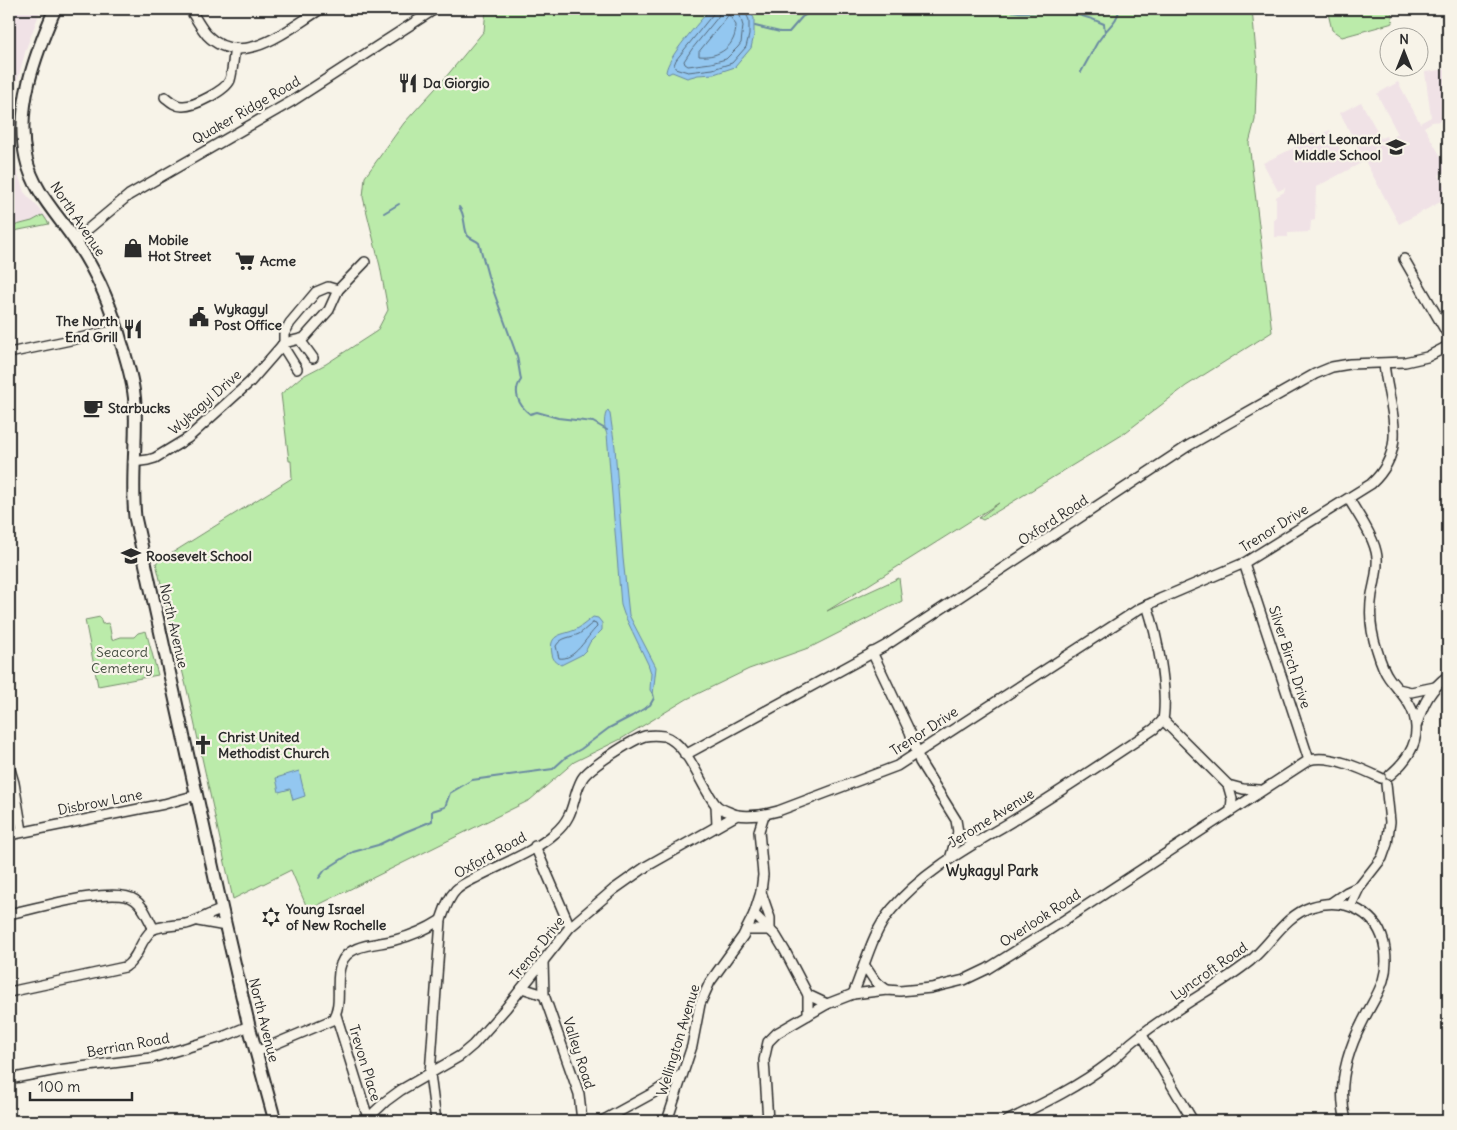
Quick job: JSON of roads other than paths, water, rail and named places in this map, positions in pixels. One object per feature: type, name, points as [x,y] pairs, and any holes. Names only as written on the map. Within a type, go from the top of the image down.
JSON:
[{"type":"main road","name":"North Avenue","points":[[55,9],[36,57],[27,90],[22,135],[26,160],[38,188],[75,240],[96,274],[118,330],[131,377],[135,402],[136,435],[132,488],[135,517],[222,910],[249,1026],[275,1121]]},
{"type":"street","points":[[190,9],[209,37],[235,48],[262,45],[321,9]]},
{"type":"street","name":"Quaker Ridge Road","points":[[75,240],[129,195],[294,100],[435,9]]},
{"type":"street","points":[[165,97],[173,104],[181,106],[190,105],[219,91],[229,82],[235,48]]},
{"type":"street","points":[[1404,259],[1448,335]]},
{"type":"street","points":[[297,369],[283,344],[300,340],[329,310],[338,290],[365,262]]},
{"type":"street","name":"Wykagyl Drive","points":[[133,462],[156,458],[188,438],[250,382],[283,344],[284,334],[290,323],[316,292],[328,287],[338,290]]},
{"type":"street","points":[[9,353],[118,330]]},
{"type":"street","points":[[300,340],[313,358]]},
{"type":"street","name":"Oxford Road","points":[[685,754],[885,646],[1188,446],[1298,384],[1332,367],[1357,363],[1384,364],[1405,362],[1427,357],[1448,346]]},
{"type":"street","name":"Trenor Drive","points":[[366,1120],[401,1090],[460,1056],[474,1045],[570,927],[630,877],[736,814],[748,816],[764,815],[897,766],[1032,677],[1147,605],[1244,563],[1349,499],[1378,477],[1385,468],[1393,448],[1395,440],[1394,422],[1384,364]]},
{"type":"street","points":[[1349,499],[1375,547],[1377,576],[1372,595],[1371,623],[1376,647],[1381,664],[1389,678],[1410,703],[1416,727]]},
{"type":"street","name":"Silver Birch Drive","points":[[1244,563],[1309,760]]},
{"type":"street","points":[[1147,605],[1155,633],[1161,671],[1163,720],[1228,785],[1232,799],[1231,810]]},
{"type":"street","points":[[872,652],[910,732],[920,762],[928,778],[956,820],[958,832],[950,860]]},
{"type":"street","points":[[1346,1121],[1342,1089],[1347,1057],[1358,1031],[1385,980],[1387,969],[1383,940],[1376,926],[1350,905],[1360,886],[1382,858],[1387,844],[1390,822],[1386,779],[1410,752],[1414,744],[1416,727],[1422,709],[1434,687],[1448,676]]},
{"type":"street","points":[[1398,689],[1411,692],[1434,687]]},
{"type":"street","name":"Jerome Avenue","points":[[853,994],[865,966],[870,947],[883,922],[892,909],[912,888],[950,860],[1066,788],[1163,720]]},
{"type":"street","name":"Oxford Road","points":[[436,1121],[430,1074],[442,920],[447,902],[456,890],[555,834],[568,818],[579,785],[585,775],[593,768],[644,737],[655,735],[665,737],[675,742],[685,754],[716,805],[717,826]]},
{"type":"street","points":[[1309,760],[1317,758],[1330,759],[1386,779]]},
{"type":"street","name":"Overlook Road","points":[[768,1121],[764,1060],[768,1042],[777,1033],[827,1004],[853,994],[931,988],[948,985],[972,976],[1043,934],[1309,760]]},
{"type":"street","points":[[9,766],[14,783],[22,832]]},
{"type":"street","points":[[1228,785],[1243,789],[1262,790]]},
{"type":"street","name":"Disbrow Lane","points":[[9,834],[164,804],[197,795]]},
{"type":"street","points":[[716,805],[736,814]]},
{"type":"street","name":"Wellington Avenue","points":[[667,1121],[692,1046],[700,1004],[710,982],[746,930],[754,914],[761,892],[764,867],[759,830],[764,815]]},
{"type":"street","points":[[748,816],[759,830]]},
{"type":"street","points":[[958,832],[967,838],[979,842]]},
{"type":"street","points":[[535,846],[570,927]]},
{"type":"street","points":[[1331,903],[1360,886]]},
{"type":"street","points":[[761,892],[770,918],[770,930]]},
{"type":"street","points":[[9,914],[92,897],[120,895],[129,896],[136,901],[154,929]]},
{"type":"street","name":"Lyncroft Road","points":[[1007,1121],[1022,1117],[1110,1062],[1169,1015],[1206,993],[1250,961],[1267,945],[1289,919],[1298,912],[1310,907],[1331,903],[1350,905]]},
{"type":"street","points":[[9,992],[125,967],[135,959],[142,942],[154,929],[198,921],[214,912],[222,910]]},
{"type":"street","points":[[754,914],[770,930],[785,951],[808,995],[808,1015]]},
{"type":"street","points":[[256,1052],[328,1023],[336,1015],[341,962],[351,952],[360,947],[406,937],[442,920]]},
{"type":"street","points":[[198,921],[226,926]]},
{"type":"street","points":[[746,930],[770,930]]},
{"type":"street","name":"Valley Road","points":[[542,962],[544,995],[579,1094],[582,1121]]},
{"type":"street","points":[[865,966],[875,981],[887,990]]},
{"type":"street","points":[[522,988],[544,995]]},
{"type":"street","points":[[808,995],[827,1004]]},
{"type":"street","name":"Trevon Place","points":[[336,1015],[366,1120]]},
{"type":"street","name":"Berrian Road","points":[[9,1079],[152,1058],[225,1036],[249,1026]]},
{"type":"street","points":[[1142,1035],[1193,1121]]},
{"type":"street","points":[[602,1121],[654,1093],[682,1074]]},
{"type":"water","points":[[710,9],[748,9],[754,18],[754,35],[751,48],[735,67],[714,74],[687,78],[672,72],[668,74],[666,72],[672,57]]},
{"type":"water","points":[[608,410],[615,447],[629,615],[656,667],[653,695],[650,690],[651,673],[648,664],[621,605],[605,426],[605,415]]},
{"type":"water","points":[[593,617],[598,618],[602,623],[602,630],[590,642],[586,650],[581,655],[561,665],[556,662],[552,656],[551,647],[554,638],[577,629]]},
{"type":"water","points":[[299,771],[305,796],[293,800],[290,789],[279,792],[276,778]]},
{"type":"waterway","points":[[755,26],[780,32],[789,32],[802,17],[816,9]]},
{"type":"waterway","points":[[1003,9],[1022,12],[1066,13],[1086,17],[1104,24],[1105,32],[1081,72]]},
{"type":"waterway","points":[[1105,32],[1116,18],[1119,9]]},
{"type":"waterway","points":[[384,213],[399,204]]},
{"type":"waterway","points":[[459,207],[463,214],[465,230],[468,236],[479,243],[488,276],[517,356],[521,380],[517,389],[520,403],[530,414],[537,412],[558,418],[593,422],[607,430]]},
{"type":"waterway","points":[[319,878],[325,870],[353,852],[378,845],[432,821],[432,811],[445,807],[450,793],[472,780],[553,769],[565,758],[581,749],[609,728],[650,705],[654,698],[653,694]]},
{"type":"place","name":"Da Giorgio","points":[[408,83]]},
{"type":"place","name":"Albert Leonard Middle School","points":[[1396,147]]},
{"type":"place","name":"Mobile Hot Street","points":[[133,248]]},
{"type":"place","name":"Acme","points":[[245,261]]},
{"type":"place","name":"Wykagyl Post Office","points":[[199,317]]},
{"type":"place","name":"The North End Grill","points":[[133,329]]},
{"type":"place","name":"Starbucks","points":[[93,408]]},
{"type":"place","name":"Roosevelt School","points":[[131,556]]},
{"type":"place","name":"Christ United Methodist Church","points":[[203,745]]},
{"type":"place","name":"Young Israel of New Rochelle","points":[[271,917]]},
{"type":"district","name":"Wykagyl Park","points":[[992,871]]},
{"type":"park label","name":"Seacord Cemetery","points":[[122,660]]}]
